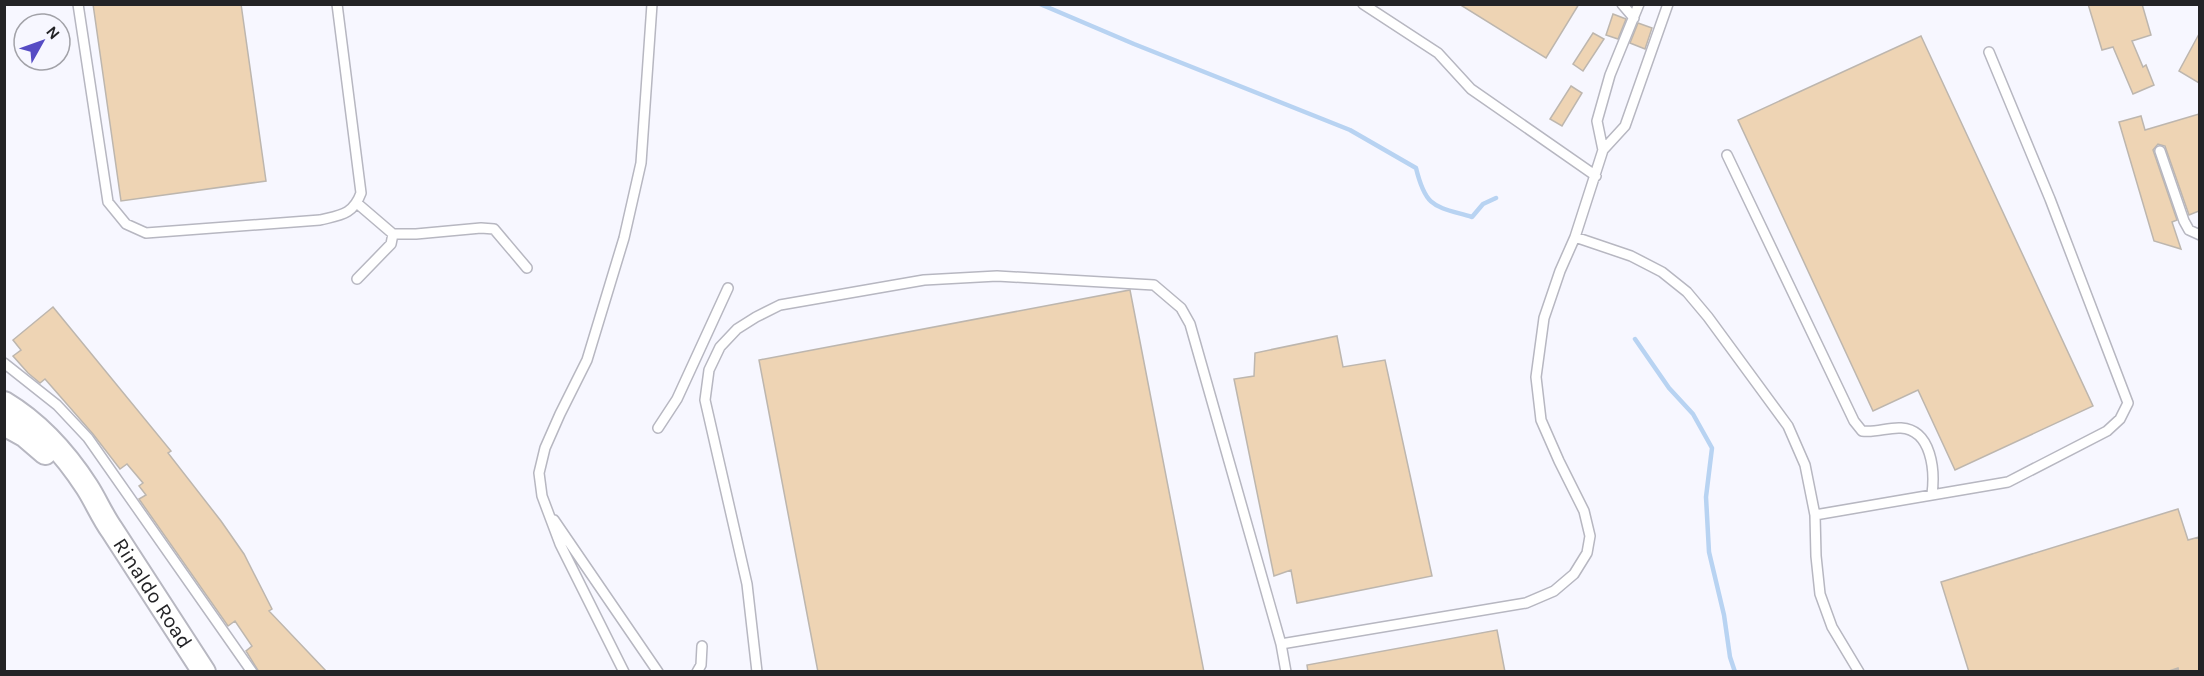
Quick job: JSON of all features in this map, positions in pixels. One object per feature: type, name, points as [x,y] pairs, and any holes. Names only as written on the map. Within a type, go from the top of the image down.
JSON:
[{"type":"street","name":"Rinaldo Road","points":[[4,403],[27,416],[47,435],[87,488],[102,516],[204,672]]},
{"type":"street","name":"Rinaldo Road","points":[[4,424],[24,435],[44,451],[102,516]]},
{"type":"lane","points":[[78,4],[108,202],[126,224],[146,233],[320,220],[345,214],[358,204],[362,194],[337,4]]},
{"type":"lane","points":[[624,672],[560,544],[546,508],[539,474],[545,448],[588,360],[624,238],[640,163],[652,4]]},
{"type":"lane","points":[[1363,4],[1438,52],[1472,89],[1596,176]]},
{"type":"lane","points":[[1622,4],[1634,18]]},
{"type":"lane","points":[[1603,150],[1597,121],[1610,75],[1639,4]]},
{"type":"lane","points":[[1281,644],[1526,603],[1554,591],[1574,574],[1587,553],[1590,536],[1584,511],[1541,420],[1536,377],[1544,318],[1560,271],[1575,237],[1603,150],[1624,126],[1668,4]]},
{"type":"lane","points":[[1815,515],[2008,483],[2107,431],[2120,419],[2128,403],[2050,199],[1989,52]]},
{"type":"lane","points":[[2160,151],[2184,221],[2189,231],[2199,235]]},
{"type":"lane","points":[[1728,155],[1854,421],[1862,431],[1873,432],[1902,428],[1917,434],[1928,449],[1934,475],[1932,494]]},
{"type":"lane","points":[[358,204],[393,234],[481,228],[494,230],[527,267]]},
{"type":"lane","points":[[357,279],[391,244],[393,234]]},
{"type":"lane","points":[[1575,237],[1641,261],[1662,272],[1687,292],[1736,354],[1788,426],[1805,465],[1815,515],[1820,594],[1832,627],[1859,672]]},
{"type":"lane","points":[[757,672],[747,584],[705,400],[709,370],[720,347],[737,329],[780,305],[924,280],[997,276],[1154,285],[1181,308],[1190,324],[1281,644],[1286,672]]},
{"type":"lane","points":[[658,428],[677,399],[728,288]]},
{"type":"lane","points":[[4,363],[57,405],[88,438],[252,672]]},
{"type":"lane","points":[[546,508],[658,670]]},
{"type":"lane","points":[[697,672],[701,665],[702,646]]},
{"type":"building","points":[[93,4],[241,4],[266,181],[121,201]]},
{"type":"building","points":[[1459,4],[1579,4],[1546,58]]},
{"type":"building","points":[[2088,4],[2142,4],[2151,35],[2132,41],[2154,85],[2133,94],[2113,47],[2102,50]]},
{"type":"building","points":[[1613,14],[1626,19],[1618,39],[1606,35]]},
{"type":"building","points":[[1638,23],[1652,28],[1645,49],[1630,43]]},
{"type":"building","points":[[1593,33],[1604,39],[1583,71],[1573,64]]},
{"type":"building","points":[[2199,34],[2199,83],[2179,71]]},
{"type":"building","points":[[1921,36],[2093,406],[1955,470],[1918,390],[1873,411],[1738,120]]},
{"type":"building","points":[[1571,86],[1582,93],[1562,126],[1550,119]]},
{"type":"building","points":[[2199,114],[2199,211],[2189,215],[2165,146],[2158,144],[2153,150],[2177,220],[2172,222],[2181,249],[2154,241],[2119,122],[2141,116],[2145,130]]},
{"type":"building","points":[[1130,290],[1204,672],[818,672],[759,360]]},
{"type":"building","points":[[53,307],[171,451],[168,453],[221,521],[244,554],[272,609],[269,611],[327,672],[259,672],[246,651],[252,646],[235,621],[228,626],[139,499],[146,495],[139,486],[143,483],[127,464],[120,469],[45,379],[40,383],[13,356],[21,350],[13,340]]},
{"type":"building","points":[[1337,336],[1343,367],[1385,360],[1432,576],[1297,603],[1291,570],[1274,576],[1234,379],[1254,376],[1255,353]]},
{"type":"building","points":[[2178,509],[2188,540],[2199,537],[2199,672],[2179,672],[2178,668],[2166,672],[1969,672],[1941,582]]},
{"type":"building","points":[[1497,630],[1505,672],[1308,672],[1307,665]]},
{"type":"waterway","points":[[1040,4],[1350,130],[1416,168],[1428,199],[1441,207],[1472,217],[1483,204],[1496,198]]},
{"type":"waterway","points":[[1635,339],[1669,388],[1693,414],[1712,448],[1706,497],[1709,552],[1735,672]]}]
